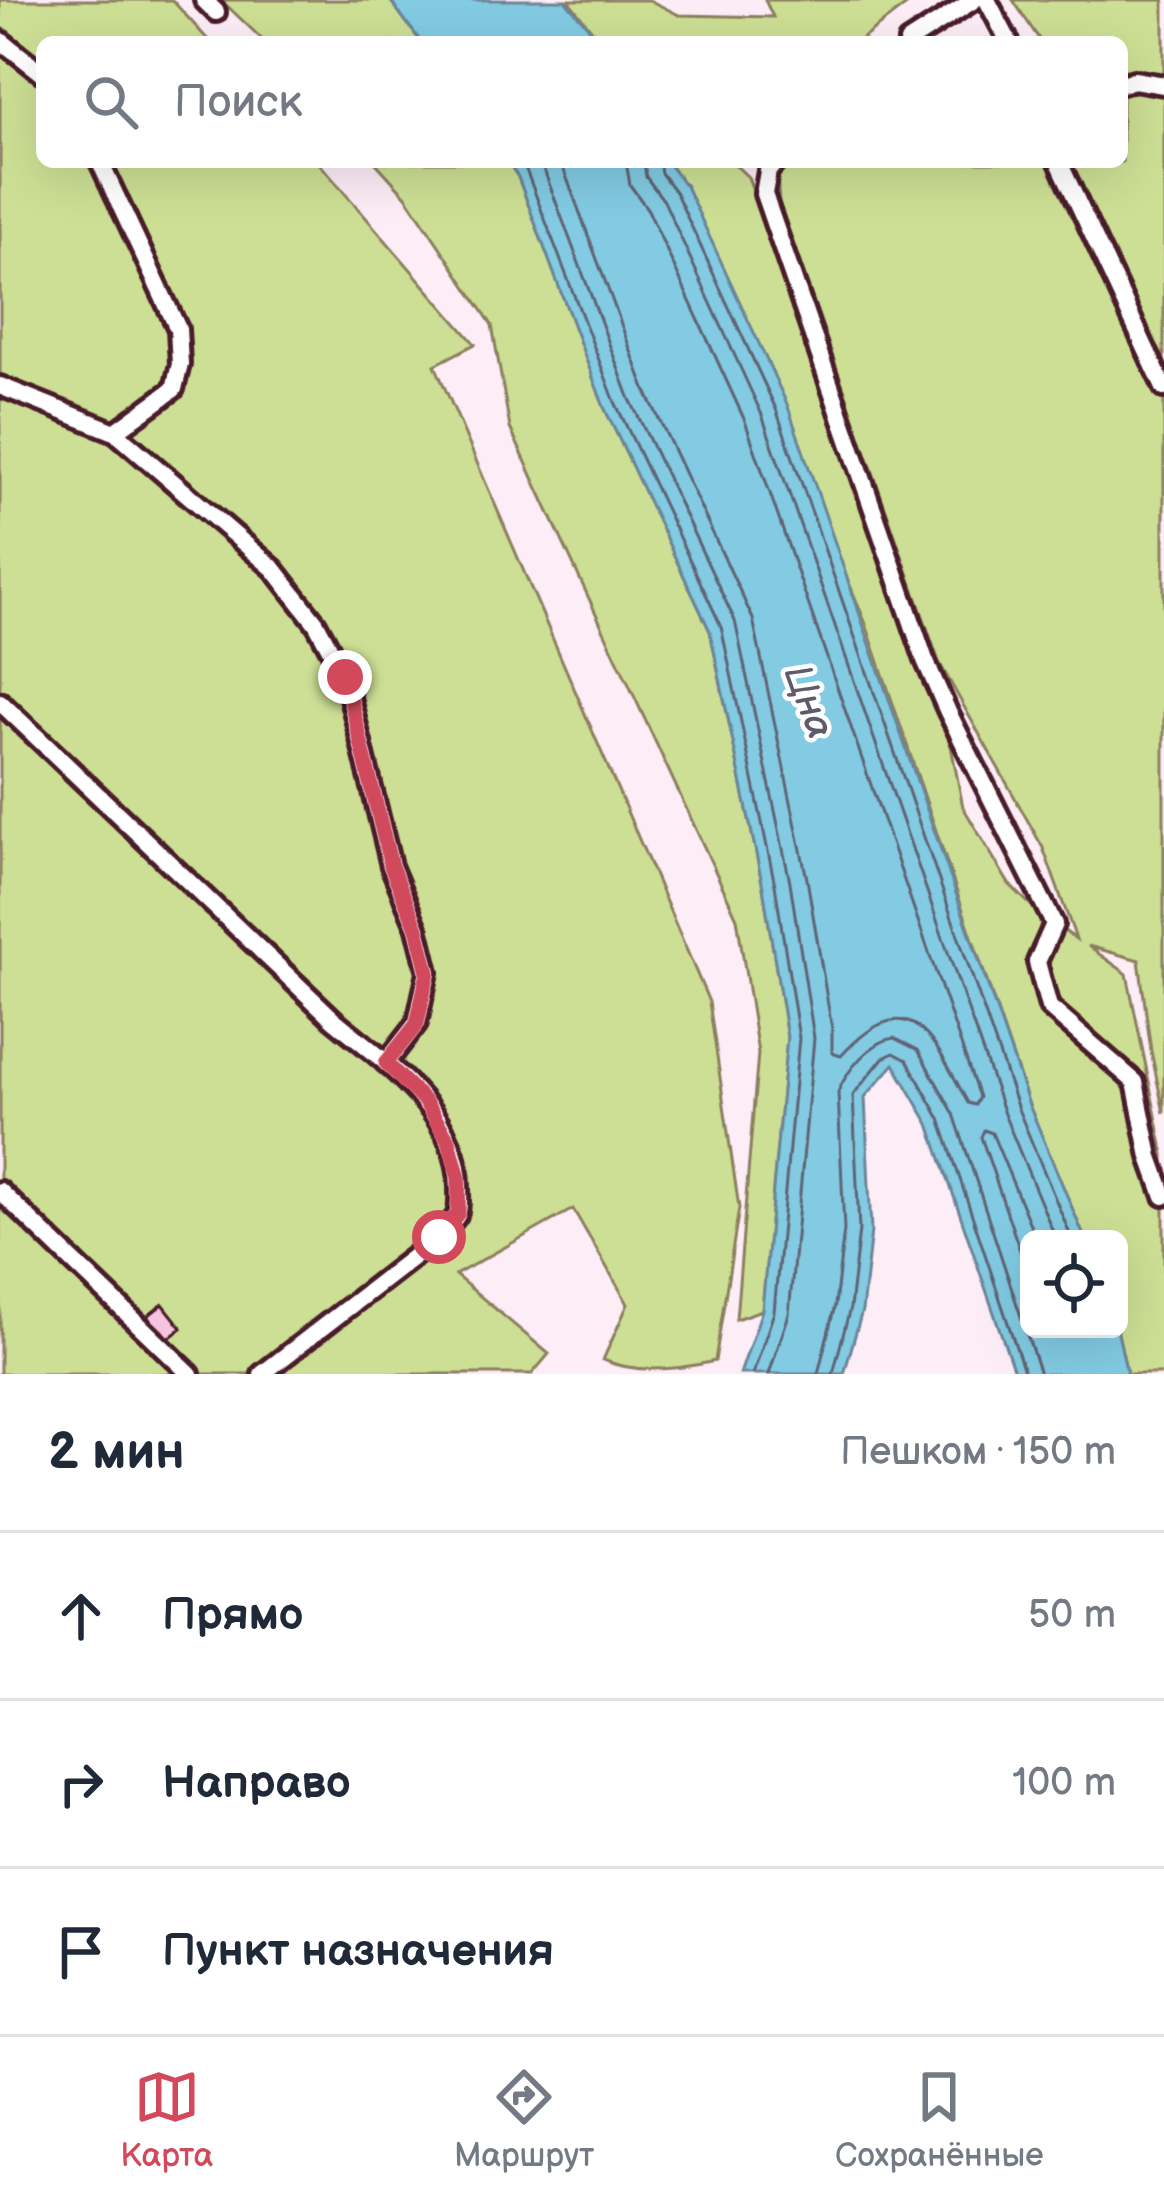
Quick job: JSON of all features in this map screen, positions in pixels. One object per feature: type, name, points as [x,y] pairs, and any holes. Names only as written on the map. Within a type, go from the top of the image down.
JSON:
[{"type":"lane","points":[[917,36],[974,0]]},
{"type":"lane","points":[[987,0],[1006,36]]},
{"type":"lane","points":[[0,40],[36,69]]},
{"type":"lane","points":[[1128,82],[1164,85]]},
{"type":"lane","points":[[103,168],[178,329],[179,347],[174,389],[115,432]]},
{"type":"lane","points":[[771,168],[764,194],[926,660],[947,712],[1054,924],[1037,962],[1049,1007],[1135,1082],[1150,1157],[1164,1196]]},
{"type":"lane","points":[[1062,168],[1164,388]]},
{"type":"lane","points":[[0,386],[115,432],[274,569],[316,623],[345,677],[391,866],[417,928],[428,972],[417,1024],[386,1063]]},
{"type":"lane","points":[[0,702],[333,1019],[386,1063],[425,1102],[449,1141],[459,1178],[458,1213],[439,1237],[262,1374]]},
{"type":"lane","points":[[0,1191],[190,1374]]},
{"type":"green space","points":[[0,0],[172,0],[205,36],[36,36],[36,168],[323,168],[475,344],[435,365],[709,1002],[739,1208],[715,1361],[657,1369],[603,1360],[628,1304],[573,1209],[455,1275],[549,1354],[532,1374],[0,1374]]},
{"type":"green space","points":[[221,0],[390,0],[417,36],[259,36]]},
{"type":"green space","points":[[568,0],[649,0],[679,15],[773,17],[765,0],[913,0],[866,36],[596,36]]},
{"type":"green space","points":[[1013,0],[1164,0],[1164,1113],[1139,960],[1088,946],[1127,974],[1164,1155],[1164,1374],[1127,1374],[1119,1338],[1128,1338],[1128,1230],[1081,1230],[1029,1105],[866,624],[686,186],[672,168],[738,168],[748,177],[951,746],[963,807],[1009,884],[1041,915],[1076,939],[1043,848],[939,662],[779,202],[777,174],[784,168],[1128,168],[1128,36],[1037,36]]},
{"type":"green space","points":[[380,168],[512,168],[604,407],[710,631],[763,887],[787,1037],[762,1310],[736,1319],[758,1053],[737,918],[510,428],[492,325],[406,196]]},
{"type":"water","points":[[390,0],[565,0],[596,36],[417,36]]},
{"type":"water","name":"Цна","points":[[512,168],[672,168],[686,186],[787,404],[1029,1105],[1081,1230],[1020,1230],[1020,1338],[1119,1338],[1127,1374],[1015,1374],[929,1124],[894,1064],[865,1097],[871,1231],[862,1311],[844,1374],[740,1374],[762,1310],[787,1037],[763,887],[710,631],[604,407]]},
{"type":"building","points":[[163,1304],[182,1328],[164,1342],[145,1318]]},
{"type":"route","points":[[345,677],[391,866],[417,928],[428,972],[417,1024],[386,1063],[425,1102],[449,1141],[459,1178],[458,1213],[439,1237]]}]
